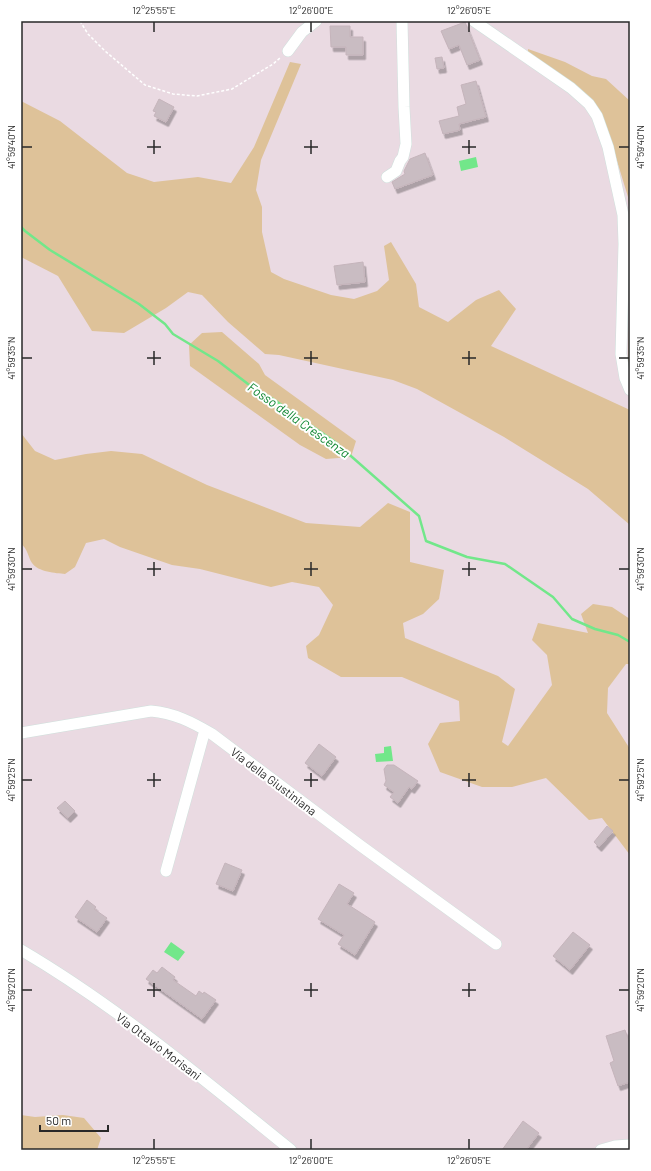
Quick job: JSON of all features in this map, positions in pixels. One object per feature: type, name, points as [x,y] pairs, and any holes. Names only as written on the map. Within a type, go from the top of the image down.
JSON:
[{"type":"street","points":[[288,50],[302,32],[316,21]]},
{"type":"street","points":[[387,177],[396,171],[403,157],[406,144],[402,21]]},
{"type":"street","points":[[474,21],[571,88],[589,104],[597,116],[610,151],[623,214],[624,244],[621,354],[625,378],[630,390]]},
{"type":"street","name":"Via della Giustiniana","points":[[21,733],[151,711],[178,716],[205,730],[496,944]]},
{"type":"street","points":[[166,870],[205,730]]},
{"type":"street","name":"Via Ottavio Morisani","points":[[21,950],[46,965],[152,1039],[291,1150]]},
{"type":"street","points":[[601,1150],[616,1146],[630,1145]]},
{"type":"path","points":[[80,21],[88,34],[105,51],[146,85],[172,94],[197,96],[232,89],[273,64],[288,50]]},
{"type":"shaded area","points":[[528,49],[565,62],[592,76],[606,79],[630,101],[630,213],[628,197],[607,128],[595,103],[528,55]]},
{"type":"shaded area","points":[[290,62],[301,64],[261,160],[256,190],[262,207],[262,232],[271,272],[284,279],[331,295],[354,299],[377,291],[389,280],[384,246],[391,242],[416,284],[419,307],[448,322],[476,300],[499,290],[516,309],[491,346],[630,410],[630,525],[588,489],[504,437],[417,389],[393,380],[279,355],[265,354],[228,322],[202,295],[188,292],[166,308],[124,333],[92,331],[58,276],[21,257],[21,101],[60,121],[127,173],[154,182],[198,177],[231,183],[254,147]]},
{"type":"shaded area","points":[[476,157],[478,167],[461,171],[459,161]]},
{"type":"shaded area","points":[[630,284],[630,368],[628,359]]},
{"type":"shaded area","points":[[222,332],[259,364],[265,375],[356,441],[351,457],[326,459],[300,445],[190,366],[189,345],[202,333]]},
{"type":"shaded area","points":[[21,433],[35,451],[55,460],[111,451],[142,454],[207,485],[306,523],[360,527],[388,503],[410,512],[410,562],[444,570],[439,599],[423,614],[403,623],[405,638],[498,676],[515,689],[502,742],[508,746],[552,685],[547,655],[532,640],[538,623],[588,633],[581,614],[593,604],[612,607],[630,619],[630,664],[626,664],[608,688],[607,713],[630,749],[630,855],[602,818],[589,820],[546,778],[512,787],[482,787],[440,772],[428,744],[440,723],[460,721],[459,701],[402,677],[341,677],[308,658],[306,646],[319,635],[333,605],[319,587],[292,582],[271,587],[200,569],[172,565],[120,547],[104,539],[86,543],[75,567],[65,574],[47,572],[35,566],[25,548],[21,544]]},
{"type":"shaded area","points":[[391,746],[393,761],[376,762],[375,754],[384,753],[384,747]]},
{"type":"shaded area","points":[[171,942],[185,952],[178,961],[164,952]]},
{"type":"shaded area","points":[[21,1115],[35,1117],[63,1115],[84,1118],[101,1138],[97,1150],[21,1150]]},
{"type":"building","points":[[465,22],[480,60],[467,65],[459,45],[449,49],[441,31]]},
{"type":"building","points":[[330,26],[350,26],[350,37],[363,37],[363,55],[346,55],[346,47],[331,47]]},
{"type":"building","points":[[442,57],[444,68],[437,69],[435,58]]},
{"type":"building","points":[[476,81],[486,117],[459,124],[460,130],[443,134],[439,121],[459,116],[457,107],[466,104],[461,85]]},
{"type":"building","points":[[159,99],[174,107],[166,122],[154,116],[156,112],[153,111]]},
{"type":"building","points":[[425,153],[433,175],[395,189],[392,182],[405,174],[404,171],[410,159]]},
{"type":"building","points":[[363,262],[365,282],[337,285],[334,266]]},
{"type":"building","points":[[319,744],[336,757],[322,776],[305,763]]},
{"type":"building","points":[[387,765],[394,765],[418,781],[412,789],[409,787],[398,803],[390,797],[394,792],[384,785],[386,781],[384,769]]},
{"type":"building","points":[[65,801],[75,811],[68,818],[57,808]]},
{"type":"building","points":[[607,826],[613,831],[599,847],[594,842]]},
{"type":"building","points":[[225,863],[242,870],[233,891],[216,884]]},
{"type":"building","points":[[339,884],[354,893],[347,904],[375,922],[355,955],[338,944],[344,935],[318,919]]},
{"type":"building","points":[[87,900],[96,907],[94,909],[107,918],[97,932],[75,917]]},
{"type":"building","points":[[573,932],[590,945],[570,970],[553,956]]},
{"type":"building","points":[[162,967],[175,977],[173,980],[196,996],[199,991],[203,994],[204,992],[216,1000],[202,1019],[146,979],[153,970],[157,973]]},
{"type":"building","points":[[625,1030],[630,1044],[630,1082],[618,1086],[610,1063],[614,1061],[606,1036]]},
{"type":"building","points":[[523,1121],[539,1133],[526,1150],[502,1150]]},
{"type":"waterway","name":"Fosso della Crescenza","points":[[21,227],[50,250],[139,304],[165,324],[173,334],[218,361],[248,384],[273,399],[335,442],[419,516],[426,541],[467,557],[505,564],[553,597],[572,619],[595,629],[618,635],[630,642]]}]
